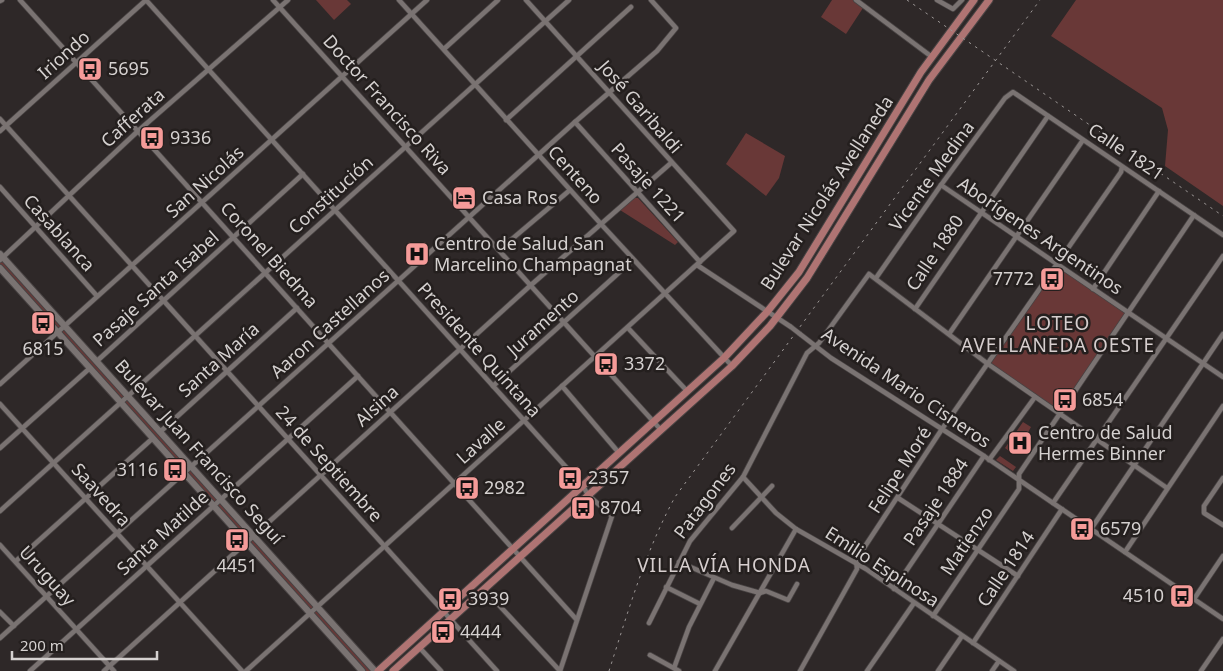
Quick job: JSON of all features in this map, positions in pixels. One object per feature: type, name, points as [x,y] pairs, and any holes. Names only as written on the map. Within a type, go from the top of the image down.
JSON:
[{"type":"main road","name":"Bulevar Nicolás Avellaneda","points":[[377,671],[724,358],[767,312],[808,257],[932,57],[974,0]]},
{"type":"main road","name":"Bulevar Nicolás Avellaneda","points":[[393,671],[732,366],[776,318],[816,264],[929,80],[989,0]]},
{"type":"main road","name":"Bulevar Juan Francisco Seguí","points":[[1,257],[65,325],[317,607],[377,671]]},
{"type":"main road","name":"Bulevar Juan Francisco Seguí","points":[[0,268],[362,671]]},
{"type":"street","name":"Coronel Biedma","points":[[20,0],[576,618]]},
{"type":"street","name":"Iriondo","points":[[0,131],[146,0]]},
{"type":"street","name":"Presidente Quintana","points":[[146,0],[493,386],[582,486],[588,496],[612,516],[576,618]]},
{"type":"street","name":"Doctor Francisco Riva","points":[[274,0],[661,430]]},
{"type":"street","name":"Cafferata","points":[[1,257],[138,131],[288,0]]},
{"type":"street","name":"Centeno","points":[[399,0],[633,260],[732,366]]},
{"type":"street","name":"San Nicolás","points":[[0,384],[427,0]]},
{"type":"street","points":[[444,49],[498,0]]},
{"type":"street","name":"José Garibaldi","points":[[526,0],[734,231]]},
{"type":"street","name":"Constitución","points":[[0,511],[569,0]]},
{"type":"street","name":"Aaron Castellanos","points":[[0,638],[118,534],[398,280],[657,51],[676,28],[651,0]]},
{"type":"street","points":[[856,0],[932,57]]},
{"type":"street","points":[[937,0],[953,9],[962,0]]},
{"type":"street","points":[[506,120],[631,8]]},
{"type":"street","name":"Calle 1821","points":[[1013,92],[1223,235]]},
{"type":"street","name":"Vicente Medina","points":[[876,278],[1005,98],[1013,92]]},
{"type":"street","name":"Calle 1880","points":[[915,309],[980,212],[1048,116]]},
{"type":"street","name":"24 de Septiembre","points":[[0,119],[497,671]]},
{"type":"street","name":"Pasaje 1221","points":[[575,122],[698,264]]},
{"type":"street","points":[[949,334],[1083,140]]},
{"type":"street","name":"Alsina","points":[[104,671],[531,285],[671,163]]},
{"type":"street","name":"Felipe Moré","points":[[800,671],[858,564],[856,560],[942,429],[1121,172],[1122,167]]},
{"type":"street","name":"Pasaje Santa Isabel","points":[[97,361],[303,174]]},
{"type":"street","name":"Aborígenes Argentinos","points":[[941,185],[1223,377]]},
{"type":"street","name":"Casablanca","points":[[0,187],[98,296]]},
{"type":"street","points":[[499,250],[570,190]]},
{"type":"street","points":[[1093,289],[1159,192]]},
{"type":"street","name":"Matienzo","points":[[933,616],[1019,489],[1019,474],[1194,215]]},
{"type":"street","name":"Lavalle","points":[[246,671],[734,231]]},
{"type":"street","points":[[1053,503],[1223,256]]},
{"type":"street","name":"Juramento","points":[[493,386],[633,260]]},
{"type":"street","name":"Avenida Mario Cisneros","points":[[698,264],[816,346],[984,456],[1223,619]]},
{"type":"street","points":[[816,346],[868,274],[876,278],[988,364],[1168,488]]},
{"type":"street","name":"Santa María","points":[[160,432],[297,308]]},
{"type":"street","points":[[628,328],[687,391]]},
{"type":"street","points":[[1091,529],[1223,334]]},
{"type":"street","name":"Patagones","points":[[649,624],[679,562],[701,526],[743,477],[807,354],[816,346]]},
{"type":"street","name":"Pasaje Santa Isabel","points":[[0,448],[90,368]]},
{"type":"street","name":"Santa Matilde","points":[[30,671],[358,376]]},
{"type":"street","points":[[562,386],[619,454]]},
{"type":"street","points":[[989,460],[1035,397]]},
{"type":"street","name":"Saavedra","points":[[0,404],[242,671]]},
{"type":"street","points":[[1125,552],[1223,406]]},
{"type":"street","points":[[16,561],[153,438]]},
{"type":"street","name":"Pasaje 1884","points":[[894,589],[984,456]]},
{"type":"street","name":"Emilio Espinosa","points":[[743,477],[776,513],[796,529],[858,564],[1014,671]]},
{"type":"street","points":[[1223,478],[1204,506],[1204,513],[1223,525]]},
{"type":"street","points":[[732,528],[761,495],[772,486]]},
{"type":"street","points":[[898,498],[1018,576]]},
{"type":"street","name":"Calle 1814","points":[[973,643],[1062,510]]},
{"type":"street","points":[[715,671],[796,529]]},
{"type":"street","name":"Uruguay","points":[[0,545],[114,671]]},
{"type":"street","points":[[1194,599],[1223,556]]},
{"type":"street","points":[[679,562],[714,578],[760,593],[766,591],[788,600],[797,584]]},
{"type":"street","points":[[650,655],[677,670],[700,604],[714,578]]},
{"type":"street","points":[[666,587],[700,604]]},
{"type":"street","points":[[484,588],[560,671]]},
{"type":"street","points":[[867,671],[914,603]]},
{"type":"street","points":[[0,612],[14,626]]},
{"type":"street","points":[[560,671],[576,618]]},
{"type":"street","points":[[938,671],[962,636]]},
{"type":"street","points":[[1201,671],[1223,638]]},
{"type":"street","points":[[419,647],[440,671]]},
{"type":"street","points":[[992,671],[999,661]]},
{"type":"shaded area","points":[[316,0],[347,0],[351,4],[334,20]]},
{"type":"shaded area","points":[[832,0],[853,0],[863,8],[846,34],[821,17]]},
{"type":"shaded area","points":[[1076,0],[1223,0],[1223,206],[1165,166],[1168,130],[1162,108],[1051,36]]},
{"type":"shaded area","points":[[746,133],[785,156],[779,178],[766,196],[726,164]]},
{"type":"shaded area","points":[[633,198],[638,198],[678,242],[675,245],[620,210]]},
{"type":"shaded area","points":[[0,254],[375,671],[362,671],[0,268]]},
{"type":"shaded area","points":[[1057,264],[1128,312],[1059,414],[988,364]]},
{"type":"shaded area","points":[[1023,422],[1031,427],[1024,440],[1022,439],[1015,449],[1017,451],[1014,455],[1005,448]]},
{"type":"shaded area","points":[[1000,456],[1016,467],[1013,471],[996,460]]},
{"type":"railway","points":[[907,0],[1223,216]]},
{"type":"railway","points":[[609,671],[646,561],[675,497],[1040,0]]},
{"type":"place","name":"5695","points":[[90,69]]},
{"type":"place","name":"9336","points":[[152,138]]},
{"type":"place","name":"Casa Ros","points":[[464,198]]},
{"type":"place","name":"Centro de Salud San Marcelino Champagnat","points":[[417,254]]},
{"type":"place","name":"7772","points":[[1052,279]]},
{"type":"place","name":"6815","points":[[43,323]]},
{"type":"place","name":"3372","points":[[606,364]]},
{"type":"place","name":"6854","points":[[1065,400]]},
{"type":"place","name":"Centro de Salud Hermes Binner","points":[[1020,443]]},
{"type":"place","name":"3116","points":[[175,470]]},
{"type":"place","name":"2357","points":[[570,478]]},
{"type":"place","name":"2982","points":[[467,488]]},
{"type":"place","name":"8704","points":[[583,508]]},
{"type":"place","name":"6579","points":[[1082,529]]},
{"type":"place","name":"4451","points":[[237,540]]},
{"type":"place","name":"4510","points":[[1182,596]]},
{"type":"place","name":"3939","points":[[450,599]]},
{"type":"place","name":"4444","points":[[443,632]]},
{"type":"district","name":"LOTEO AVELLANEDA OESTE","points":[[1058,334]]},
{"type":"district","name":"VILLA VÍA HONDA","points":[[724,565]]}]
